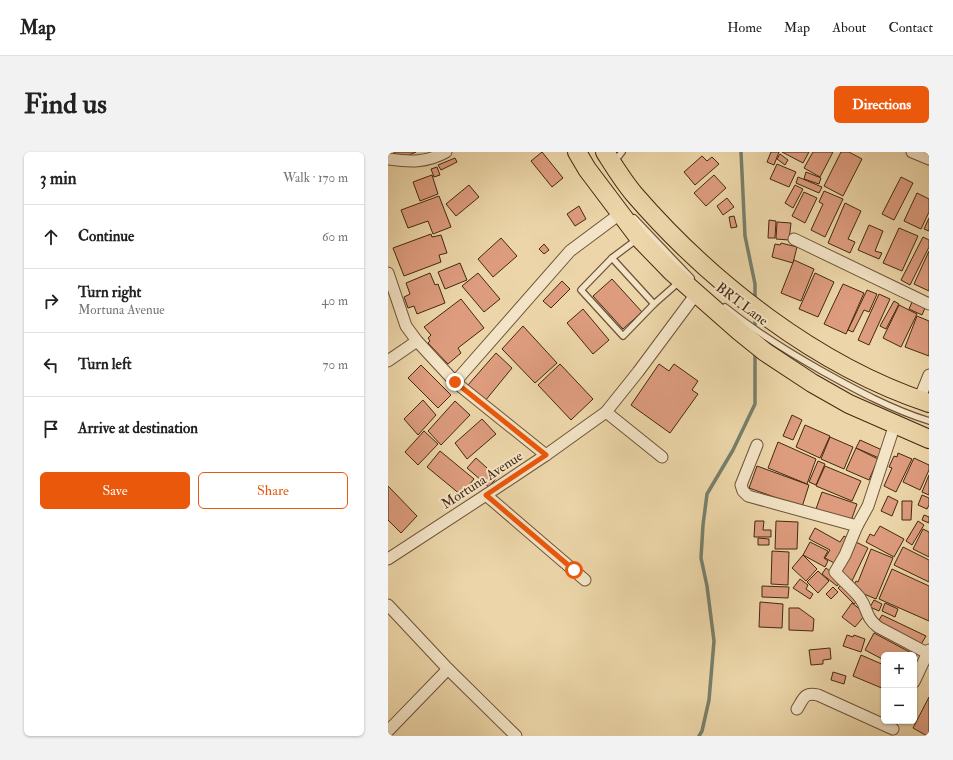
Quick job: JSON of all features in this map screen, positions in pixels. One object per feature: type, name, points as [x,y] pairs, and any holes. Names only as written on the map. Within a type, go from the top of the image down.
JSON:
[{"type":"highway","points":[[582,152],[587,169],[626,214],[639,238],[691,286],[739,325],[766,344],[812,383],[843,401],[929,439]]},
{"type":"highway","points":[[613,156],[633,193],[674,237],[714,275],[767,318],[822,354],[867,377],[924,401]]},
{"type":"street","points":[[388,159],[409,162],[437,157],[446,152]]},
{"type":"street","points":[[912,152],[929,159]]},
{"type":"street","points":[[455,382],[570,251],[626,214]]},
{"type":"street","points":[[794,239],[929,304]]},
{"type":"street","points":[[388,273],[406,326],[417,341],[455,382],[546,455]]},
{"type":"street","name":"Mortuna Avenue","points":[[388,559],[546,455],[606,412],[638,372],[691,286]]},
{"type":"street","points":[[388,361],[417,341]]},
{"type":"street","points":[[924,401],[929,375]]},
{"type":"street","points":[[606,412],[662,457]]},
{"type":"street","points":[[894,424],[868,506],[857,526],[845,556],[835,572],[861,600],[865,612],[872,623],[928,652],[917,676]]},
{"type":"street","points":[[757,445],[741,485],[743,491],[748,496],[857,526]]},
{"type":"street","points":[[486,495],[585,580]]},
{"type":"street","points":[[388,605],[448,669],[516,736]]},
{"type":"street","points":[[388,731],[448,669]]},
{"type":"street","points":[[797,709],[805,696],[809,694],[818,695],[893,729]]},
{"type":"lane","name":"BRT Lane","points":[[626,214],[691,286]]},
{"type":"lane","points":[[639,238],[612,258],[581,290],[623,336],[654,304],[691,286]]},
{"type":"lane","points":[[612,258],[654,304]]},
{"type":"lane","name":"BRT Lane","points":[[723,305],[739,325]]},
{"type":"lane","name":"BRT Lane","points":[[766,344],[801,359],[852,388],[905,413],[929,421]]},
{"type":"building","points":[[394,152],[416,152],[398,160]]},
{"type":"building","points":[[542,152],[563,178],[552,187],[531,161]]},
{"type":"building","points":[[771,152],[779,152],[774,165],[767,162]]},
{"type":"building","points":[[782,152],[809,152],[803,163]]},
{"type":"building","points":[[813,152],[833,152],[820,177],[804,168]]},
{"type":"building","points":[[841,152],[849,152],[862,159],[843,196],[824,186]]},
{"type":"building","points":[[780,154],[788,160],[785,165],[777,159]]},
{"type":"building","points":[[702,156],[707,161],[712,157],[719,164],[695,185],[684,172]]},
{"type":"building","points":[[455,158],[457,162],[441,170],[438,165]]},
{"type":"building","points":[[777,164],[796,172],[789,187],[770,179]]},
{"type":"building","points":[[437,167],[440,175],[434,177],[431,169]]},
{"type":"building","points":[[806,172],[821,178],[819,184],[804,179]]},
{"type":"building","points":[[432,175],[438,194],[420,201],[413,182]]},
{"type":"building","points":[[714,175],[726,188],[706,206],[694,193]]},
{"type":"building","points":[[798,177],[822,187],[819,193],[796,183]]},
{"type":"building","points":[[901,177],[913,183],[894,220],[882,214]]},
{"type":"building","points":[[469,185],[479,197],[456,216],[446,204]]},
{"type":"building","points":[[795,185],[803,189],[793,208],[785,203]]},
{"type":"building","points":[[824,191],[843,199],[825,237],[811,230],[823,204],[819,202]]},
{"type":"building","points":[[804,192],[817,198],[805,223],[792,216]]},
{"type":"building","points":[[917,193],[929,199],[929,212],[921,229],[904,221]]},
{"type":"building","points":[[439,196],[451,227],[433,234],[428,221],[408,228],[401,210]]},
{"type":"building","points":[[727,198],[734,207],[723,215],[717,206]]},
{"type":"building","points":[[845,203],[861,211],[848,239],[855,242],[850,253],[828,243]]},
{"type":"building","points":[[579,206],[586,219],[575,226],[567,214]]},
{"type":"building","points":[[734,216],[737,227],[731,228],[729,217]]},
{"type":"building","points":[[929,218],[929,231],[924,229]]},
{"type":"building","points":[[769,220],[776,221],[775,238],[768,238]]},
{"type":"building","points":[[777,222],[791,223],[789,240],[776,239]]},
{"type":"building","points":[[869,225],[883,231],[875,251],[882,253],[879,259],[858,250]]},
{"type":"building","points":[[899,228],[918,236],[902,271],[883,263]]},
{"type":"building","points":[[431,234],[432,237],[441,235],[447,253],[439,255],[441,262],[404,276],[393,248]]},
{"type":"building","points":[[923,237],[929,240],[929,247],[910,285],[901,280]]},
{"type":"building","points":[[501,238],[517,256],[493,277],[478,259]]},
{"type":"building","points":[[781,243],[797,247],[793,263],[772,257],[775,244],[780,245]]},
{"type":"building","points":[[544,244],[549,250],[544,254],[539,249]]},
{"type":"building","points":[[929,251],[929,291],[914,284]]},
{"type":"building","points":[[794,260],[814,269],[801,301],[781,293]]},
{"type":"building","points":[[460,263],[467,280],[445,289],[438,272]]},
{"type":"building","points":[[430,273],[435,285],[438,284],[445,303],[417,314],[414,306],[408,308],[404,297],[410,294],[406,283]]},
{"type":"building","points":[[478,273],[500,299],[484,312],[462,286]]},
{"type":"building","points":[[815,273],[834,282],[818,317],[799,309]]},
{"type":"building","points":[[612,279],[642,312],[623,329],[593,296]]},
{"type":"building","points":[[562,281],[570,289],[551,308],[543,301]]},
{"type":"building","points":[[843,284],[864,293],[846,334],[824,324]]},
{"type":"building","points":[[867,290],[877,294],[869,312],[864,310],[853,332],[848,330]]},
{"type":"building","points":[[879,294],[890,299],[869,345],[858,340]]},
{"type":"building","points":[[461,299],[484,328],[458,348],[461,353],[448,364],[428,343],[430,341],[428,338],[431,335],[424,327]]},
{"type":"building","points":[[894,301],[899,304],[886,329],[880,326]]},
{"type":"building","points":[[912,302],[925,308],[922,315],[909,309]]},
{"type":"building","points":[[899,305],[917,314],[901,347],[883,338]]},
{"type":"building","points":[[583,309],[609,340],[593,354],[567,323]]},
{"type":"building","points":[[917,316],[929,321],[929,356],[905,347]]},
{"type":"building","points":[[523,326],[557,363],[535,383],[502,349]]},
{"type":"building","points":[[496,353],[512,368],[485,401],[468,385]]},
{"type":"building","points":[[560,364],[593,399],[571,420],[538,385]]},
{"type":"building","points":[[659,364],[669,371],[674,364],[698,381],[692,390],[698,394],[670,433],[631,405]]},
{"type":"building","points":[[421,365],[451,395],[438,408],[408,378]]},
{"type":"building","points":[[423,400],[436,415],[418,435],[404,419]]},
{"type":"building","points":[[455,401],[470,415],[441,445],[428,431]]},
{"type":"building","points":[[792,415],[802,420],[793,440],[783,436]]},
{"type":"building","points":[[482,419],[496,434],[467,459],[455,443]]},
{"type":"building","points":[[805,425],[830,436],[820,458],[796,447]]},
{"type":"building","points":[[424,431],[438,444],[418,465],[405,452]]},
{"type":"building","points":[[830,437],[853,447],[844,469],[821,459]]},
{"type":"building","points":[[860,440],[882,450],[879,458],[856,448]]},
{"type":"building","points":[[778,442],[816,459],[807,484],[768,468]]},
{"type":"building","points":[[856,448],[878,459],[869,480],[846,470]]},
{"type":"building","points":[[440,451],[474,479],[461,495],[427,467]]},
{"type":"building","points":[[898,453],[912,459],[896,492],[884,486],[892,468],[889,467],[894,456],[897,457]]},
{"type":"building","points":[[476,458],[497,477],[489,487],[467,468]]},
{"type":"building","points":[[914,458],[929,465],[929,470],[920,490],[903,482]]},
{"type":"building","points":[[818,461],[825,464],[816,485],[809,482]]},
{"type":"building","points":[[757,466],[809,485],[802,507],[749,488]]},
{"type":"building","points":[[825,466],[861,481],[852,501],[816,486]]},
{"type":"building","points":[[929,475],[929,495],[922,492]]},
{"type":"building","points":[[388,486],[417,516],[401,533],[388,520]]},
{"type":"building","points":[[822,492],[857,504],[851,521],[816,509]]},
{"type":"building","points":[[922,495],[929,498],[929,505],[927,509],[918,505]]},
{"type":"building","points":[[888,496],[898,501],[892,516],[881,511]]},
{"type":"building","points":[[902,501],[912,501],[911,520],[902,520]]},
{"type":"building","points":[[924,515],[929,517],[929,523],[922,520]]},
{"type":"building","points":[[755,521],[764,521],[763,530],[771,530],[771,537],[754,537]]},
{"type":"building","points":[[776,521],[798,522],[797,549],[775,549]]},
{"type":"building","points":[[918,521],[924,525],[912,545],[906,541]]},
{"type":"building","points":[[880,526],[904,539],[894,557],[866,542],[870,534],[874,536]]},
{"type":"building","points":[[815,528],[840,542],[844,536],[849,539],[836,564],[825,558],[830,550],[809,539]]},
{"type":"building","points":[[923,529],[929,532],[929,557],[913,549]]},
{"type":"building","points":[[758,538],[769,539],[769,545],[758,545]]},
{"type":"building","points":[[854,541],[868,548],[852,581],[838,574]]},
{"type":"building","points":[[810,542],[828,551],[824,558],[828,561],[825,567],[803,555]]},
{"type":"building","points":[[903,547],[929,560],[929,582],[894,565]]},
{"type":"building","points":[[871,549],[893,558],[876,599],[852,589],[856,581],[858,582]]},
{"type":"building","points":[[772,551],[789,552],[788,585],[771,584]]},
{"type":"building","points":[[803,555],[817,569],[806,581],[792,568]]},
{"type":"building","points":[[826,568],[841,580],[837,586],[822,574]]},
{"type":"building","points":[[892,569],[929,586],[929,621],[879,599]]},
{"type":"building","points":[[818,571],[829,581],[818,593],[807,582]]},
{"type":"building","points":[[800,579],[808,585],[806,589],[813,594],[810,599],[793,588]]},
{"type":"building","points":[[843,583],[860,599],[854,604],[838,588]]},
{"type":"building","points":[[762,586],[789,587],[788,598],[762,597]]},
{"type":"building","points":[[833,587],[838,592],[831,599],[826,594]]},
{"type":"building","points":[[874,600],[882,604],[879,611],[870,607]]},
{"type":"building","points":[[760,602],[783,604],[782,628],[759,627]]},
{"type":"building","points":[[852,603],[866,614],[855,627],[842,617]]},
{"type":"building","points":[[885,603],[898,609],[895,617],[882,611]]},
{"type":"building","points":[[789,608],[799,608],[814,619],[813,631],[789,630]]},
{"type":"building","points":[[882,615],[926,636],[920,646],[876,625]]},
{"type":"building","points":[[874,633],[910,652],[881,652],[881,658],[865,650]]},
{"type":"building","points":[[847,635],[853,637],[854,635],[865,639],[861,652],[843,646]]},
{"type":"building","points":[[830,648],[831,659],[823,660],[823,664],[811,665],[809,650]]},
{"type":"building","points":[[861,655],[881,664],[881,688],[853,676]]},
{"type":"building","points":[[833,672],[846,676],[844,684],[831,680]]},
{"type":"building","points":[[929,697],[929,736],[913,728],[915,724],[917,724],[917,720]]},
{"type":"waterway","points":[[741,152],[745,236],[755,284],[755,300]]},
{"type":"waterway","points":[[755,314],[755,330]]},
{"type":"waterway","points":[[699,736],[702,731],[709,700],[714,641],[707,586],[701,558],[707,494],[733,450],[755,404],[755,352]]},
{"type":"route","points":[[455,382],[546,455],[486,495],[574,570]]}]
